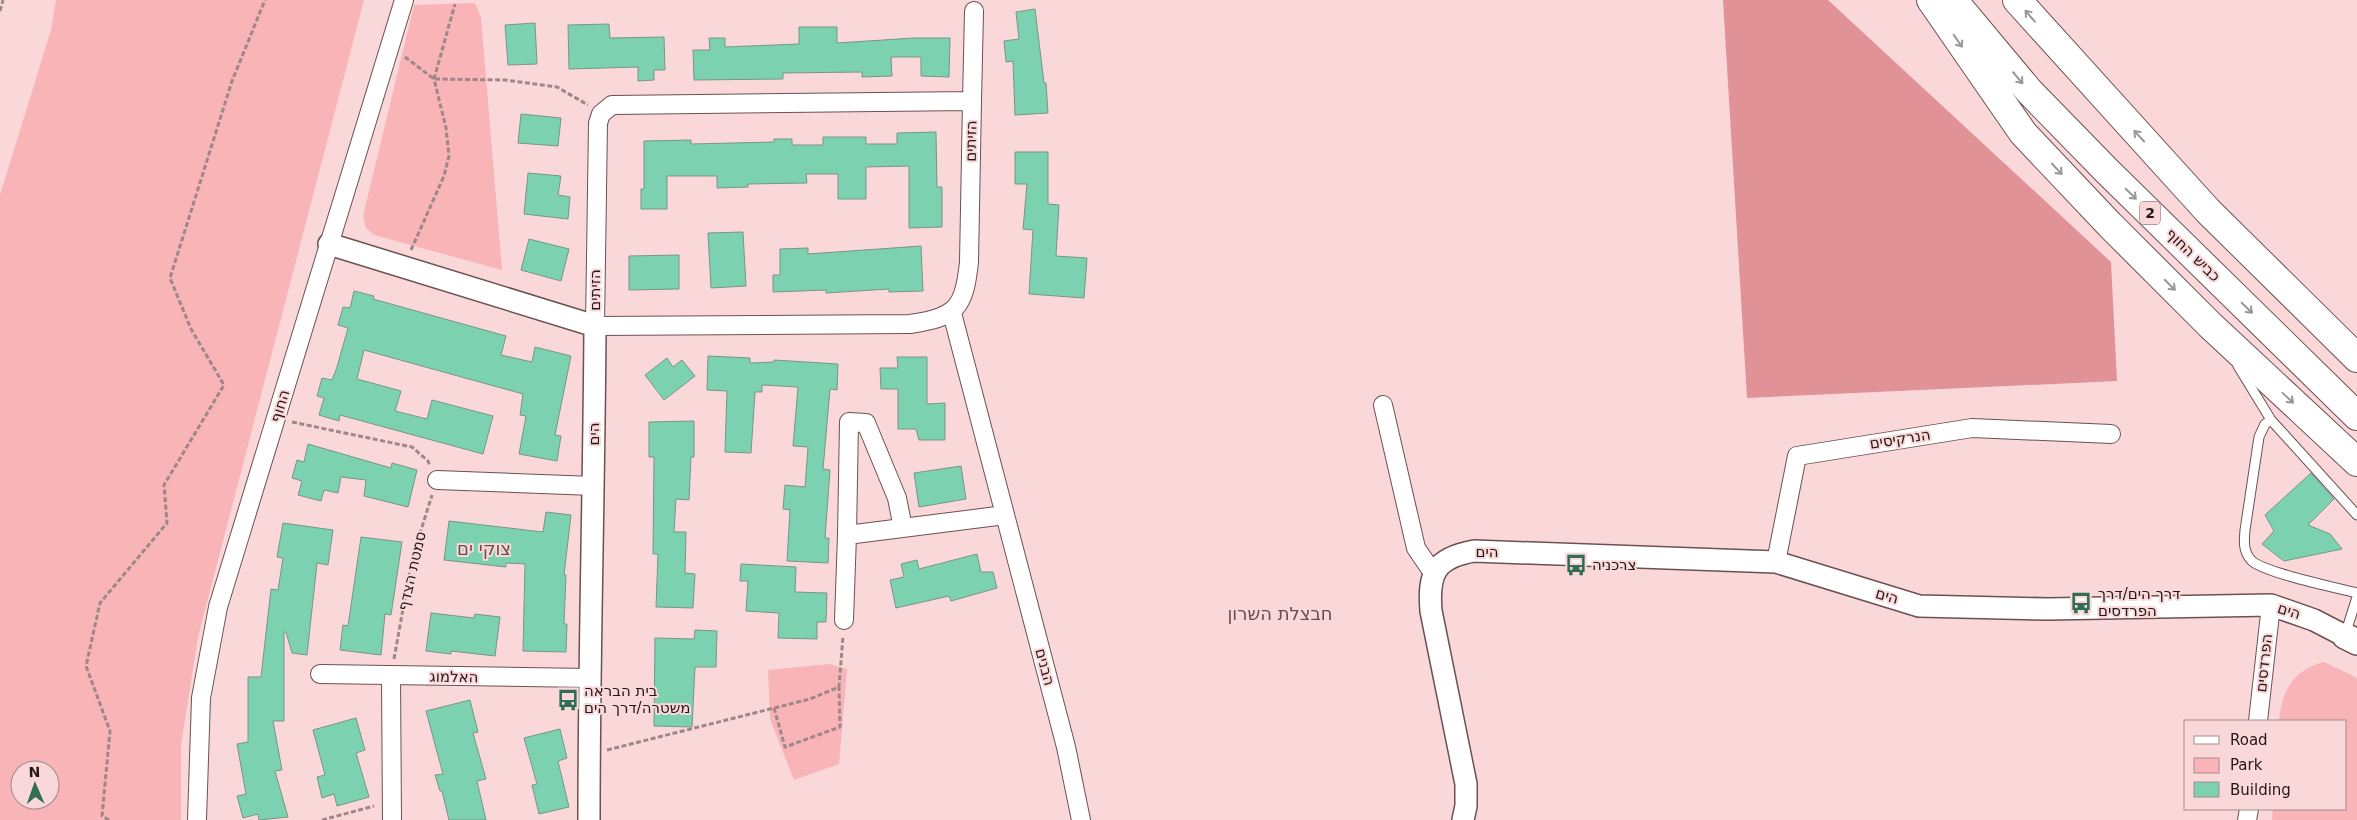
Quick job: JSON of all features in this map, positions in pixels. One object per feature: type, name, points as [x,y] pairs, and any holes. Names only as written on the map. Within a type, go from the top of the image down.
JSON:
[{"type":"highway","points":[[1931,0],[2023,133],[2110,225],[2219,333],[2357,462]]},
{"type":"highway","name":"כביש החוף","points":[[1953,0],[2035,97],[2107,171],[2357,416]]},
{"type":"highway","points":[[2017,0],[2208,211],[2357,358]]},
{"type":"highway","points":[[2208,211],[2357,336]]},
{"type":"street","name":"החוף","points":[[198,820],[198,732],[208,655],[218,607],[404,0]]},
{"type":"street","name":"הזיתים","points":[[972,101],[612,105],[601,114],[598,122],[595,326],[910,324],[932,321],[952,313],[967,284],[969,262],[974,11]]},
{"type":"street","points":[[329,244],[595,326]]},
{"type":"street","name":"הבנים","points":[[952,313],[1066,747],[1081,820]]},
{"type":"street","name":"הים","points":[[589,820],[589,678],[594,486],[595,326]]},
{"type":"street","points":[[1383,405],[1416,548],[1433,573],[1430,593],[1431,611],[1466,784],[1466,806],[1463,820]]},
{"type":"street","points":[[844,620],[849,422],[866,423],[897,498],[903,528]]},
{"type":"street","name":"הנרקיסים","points":[[1776,562],[1797,456],[1972,428],[2111,434]]},
{"type":"street","points":[[437,480],[594,486]]},
{"type":"street","points":[[847,535],[1004,516]]},
{"type":"street","name":"הים","points":[[1433,573],[1443,560],[1457,554],[1474,551],[1776,562],[1920,606],[2048,609],[2270,605],[2314,620],[2351,639]]},
{"type":"street","name":"הפרדסים","points":[[2258,720],[2270,605]]},
{"type":"street","name":"האלמוג","points":[[320,674],[391,677],[589,678]]},
{"type":"street","points":[[391,677],[392,820]]},
{"type":"lane","points":[[2219,333],[2271,420],[2357,515]]},
{"type":"lane","points":[[2271,420],[2258,436],[2245,530],[2244,542],[2246,552],[2258,565],[2357,595],[2351,639]]},
{"type":"path","points":[[0,12],[2,0]]},
{"type":"path","points":[[109,820],[102,816],[110,731],[86,666],[100,603],[167,523],[164,485],[224,385],[190,329],[170,278],[232,81],[265,0]]},
{"type":"path","points":[[404,266],[444,176],[449,156],[446,128],[434,79],[455,4]]},
{"type":"path","points":[[390,46],[434,79],[505,80],[557,87],[601,114]]},
{"type":"path","points":[[276,419],[412,447],[428,461],[437,480]]},
{"type":"path","name":"סמטת הצדף","points":[[391,677],[412,560],[437,480]]},
{"type":"path","points":[[774,708],[785,747],[840,727],[839,687],[844,620]]},
{"type":"path","points":[[590,755],[810,699],[839,687]]},
{"type":"path","points":[[322,820],[392,801]]},
{"type":"green space","points":[[56,0],[364,0],[198,637],[181,745],[181,820],[0,820],[0,195],[51,30]]},
{"type":"green space","points":[[475,3],[481,17],[502,270],[374,235],[366,228],[363,216],[414,5]]},
{"type":"green space","points":[[2324,662],[2357,678],[2357,820],[2272,820],[2273,810],[2347,810],[2347,720],[2279,720],[2283,700],[2291,683],[2304,670]]},
{"type":"green space","points":[[829,664],[847,669],[839,764],[794,780],[770,719],[768,670]]},
{"type":"shaded area","points":[[1723,0],[1828,0],[2111,262],[2117,381],[1747,398]]},
{"type":"building","points":[[1035,9],[1044,83],[1046,83],[1048,113],[1015,115],[1013,61],[1006,62],[1004,41],[1019,39],[1016,12]]},
{"type":"building","points":[[535,23],[537,64],[508,65],[505,25]]},
{"type":"building","points":[[609,24],[610,38],[664,37],[665,70],[654,70],[654,80],[638,81],[638,67],[569,69],[568,25]]},
{"type":"building","points":[[799,27],[837,27],[837,43],[914,38],[950,38],[949,77],[921,76],[921,57],[891,57],[892,76],[862,77],[862,72],[783,73],[783,79],[694,80],[693,50],[710,50],[709,38],[725,38],[725,47],[799,44]]},
{"type":"building","points":[[521,114],[561,118],[558,146],[518,143]]},
{"type":"building","points":[[936,132],[937,187],[942,187],[942,227],[909,228],[909,166],[866,167],[866,199],[838,199],[838,174],[806,174],[807,183],[748,184],[748,187],[717,188],[717,176],[667,176],[667,209],[641,209],[641,189],[644,189],[644,141],[691,140],[691,144],[774,142],[774,139],[792,139],[792,145],[823,145],[823,137],[866,137],[866,144],[897,144],[897,133]]},
{"type":"building","points":[[1015,152],[1048,152],[1048,204],[1059,205],[1056,256],[1087,258],[1084,298],[1029,294],[1033,230],[1023,229],[1027,184],[1015,184]]},
{"type":"building","points":[[528,173],[561,176],[558,195],[570,197],[568,219],[524,214]]},
{"type":"building","points":[[743,232],[746,286],[711,288],[708,233]]},
{"type":"building","points":[[529,239],[569,249],[561,281],[521,270]]},
{"type":"building","points":[[921,246],[923,291],[889,292],[889,289],[826,293],[826,290],[773,292],[773,275],[780,275],[780,249],[808,248],[808,254]]},
{"type":"building","points":[[679,255],[679,289],[629,290],[629,256]]},
{"type":"building","points":[[354,291],[374,296],[373,299],[506,336],[501,355],[532,362],[535,347],[571,356],[555,435],[561,436],[557,461],[519,454],[526,416],[520,415],[523,394],[364,350],[357,379],[401,391],[395,411],[427,419],[432,400],[493,416],[483,454],[340,415],[339,421],[319,415],[324,398],[317,396],[322,378],[332,380],[337,367],[348,328],[338,325],[343,307],[350,308]]},
{"type":"building","points":[[708,356],[750,358],[750,363],[774,362],[774,360],[838,364],[837,390],[830,389],[823,469],[830,470],[825,538],[829,538],[828,563],[787,561],[790,510],[783,509],[785,485],[805,487],[808,447],[793,446],[798,387],[762,385],[762,392],[755,392],[751,453],[725,452],[727,391],[707,390]]},
{"type":"building","points":[[897,357],[927,357],[927,404],[945,403],[945,440],[919,440],[916,429],[898,429],[898,389],[881,389],[880,368],[898,368]]},
{"type":"building","points":[[667,358],[673,367],[682,360],[695,376],[664,400],[645,375]]},
{"type":"building","points":[[694,421],[694,457],[691,457],[689,500],[676,499],[674,532],[686,532],[685,573],[695,574],[693,608],[656,607],[658,554],[653,554],[654,457],[649,457],[649,422]]},
{"type":"building","points":[[308,444],[391,468],[392,463],[417,470],[408,507],[364,496],[366,480],[341,477],[338,493],[324,490],[321,501],[298,495],[302,481],[292,478],[297,460],[304,462]]},
{"type":"building","points":[[961,466],[966,499],[919,507],[914,473]]},
{"type":"building","points":[[2311,473],[2334,499],[2308,525],[2330,534],[2342,549],[2284,561],[2262,544],[2274,531],[2265,515]]},
{"type":"building","points":[[546,512],[571,515],[564,575],[566,575],[564,624],[567,624],[566,652],[523,651],[525,564],[506,563],[506,567],[444,560],[449,521],[543,532]]},
{"type":"building","points":[[283,523],[333,530],[328,565],[317,563],[307,655],[292,653],[286,632],[284,632],[284,721],[273,721],[282,770],[275,771],[288,817],[259,820],[258,814],[243,818],[237,796],[246,794],[237,744],[248,742],[248,677],[261,677],[271,589],[278,590],[283,558],[277,557]]},
{"type":"building","points":[[361,537],[402,542],[391,615],[385,614],[381,655],[340,650],[343,625],[348,626]]},
{"type":"building","points":[[977,554],[981,572],[993,572],[997,588],[951,601],[949,596],[896,608],[890,580],[904,577],[901,564],[917,560],[919,569]]},
{"type":"building","points":[[741,564],[796,567],[795,592],[827,593],[826,622],[817,622],[817,639],[778,638],[779,613],[746,611],[748,581],[740,581]]},
{"type":"building","points":[[431,613],[474,618],[475,614],[500,617],[495,656],[451,651],[451,654],[426,651]]},
{"type":"building","points":[[695,630],[717,631],[716,667],[695,667],[692,727],[654,726],[655,638],[694,639]]},
{"type":"building","points":[[470,700],[478,732],[473,733],[486,779],[477,781],[486,820],[449,820],[442,791],[440,791],[435,775],[443,774],[426,711]]},
{"type":"building","points":[[356,718],[365,750],[356,753],[369,797],[337,806],[334,794],[322,798],[317,777],[325,775],[313,730]]},
{"type":"building","points":[[560,729],[567,758],[558,761],[569,807],[539,814],[532,785],[537,784],[524,738]]},
{"type":"place","name":"צרכניה","points":[[1576,565]]},
{"type":"place","name":"דרך הים/דרך הפרדסים","points":[[2081,603]]},
{"type":"place","name":"בית הבראה משטרה/דרך הים","points":[[568,700]]},
{"type":"district","name":"צוקי ים","points":[[484,548]]},
{"type":"district","name":"חבצלת השרון","points":[[1280,613]]}]
